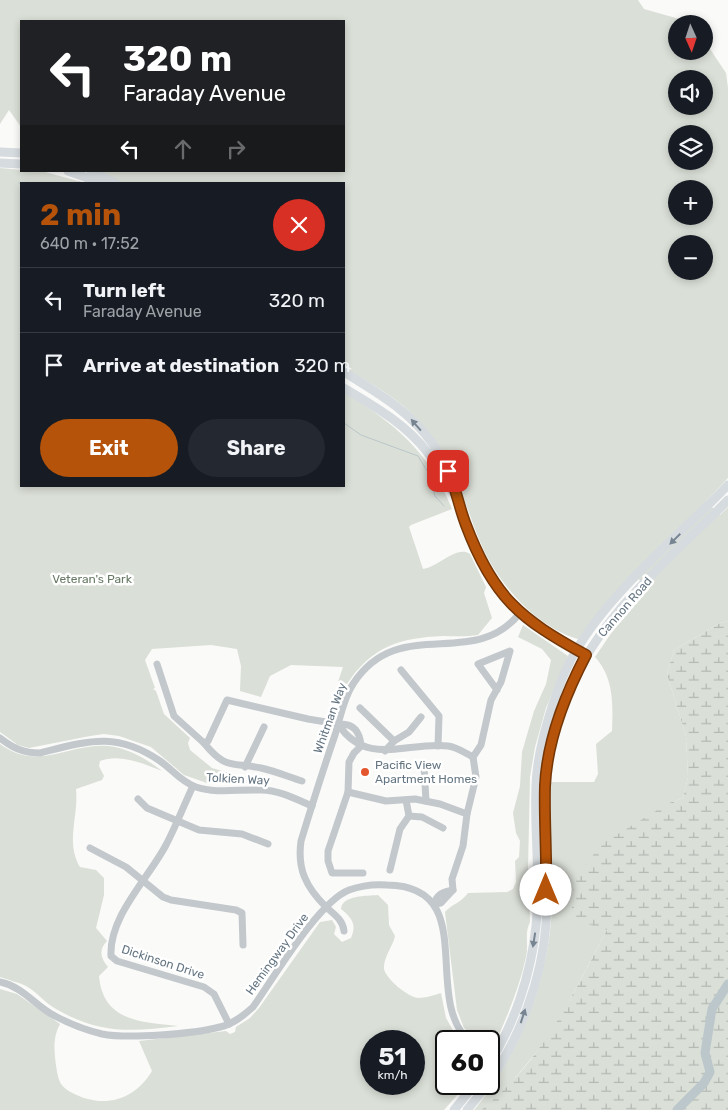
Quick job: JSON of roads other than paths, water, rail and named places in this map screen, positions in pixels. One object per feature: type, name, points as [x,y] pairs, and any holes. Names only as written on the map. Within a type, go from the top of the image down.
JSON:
[{"type":"main road","points":[[0,152],[20,153]]},
{"type":"main road","points":[[0,163],[20,164]]},
{"type":"main road","points":[[71,172],[98,182]]},
{"type":"main road","points":[[93,172],[113,182]]},
{"type":"main road","points":[[345,373],[385,397],[407,414],[430,441],[444,462],[485,568],[499,590],[520,614],[534,625],[586,655]]},
{"type":"main road","points":[[345,389],[381,410],[406,430],[428,454],[456,497]]},
{"type":"main road","name":"Cannon Road","points":[[500,1042],[512,1023],[530,965],[536,924],[536,784],[541,750],[555,702],[575,649],[601,614],[728,485]]},
{"type":"main road","name":"Cannon Road","points":[[500,1065],[520,1027],[539,967],[546,925],[545,785],[564,704],[586,655],[610,621],[643,585],[728,500]]},
{"type":"main road","points":[[454,1110],[466,1095]]},
{"type":"main road","name":"Cannon Road","points":[[467,1110],[479,1095]]},
{"type":"street","name":"Whitman Way","points":[[344,931],[338,917],[308,886],[300,866],[301,840],[352,685],[378,658],[398,648],[411,645],[461,643],[487,639],[503,630],[520,614]]},
{"type":"street","points":[[460,1030],[454,1018],[442,927],[434,904],[436,898],[443,892],[453,890],[452,879],[463,846],[467,814],[475,782],[473,757],[481,745],[491,700],[497,690],[501,682],[510,651],[478,664],[497,690]]},
{"type":"street","points":[[157,664],[174,716],[217,759],[234,766],[262,768],[302,781]]},
{"type":"street","points":[[402,670],[439,716],[438,746]]},
{"type":"street","points":[[204,744],[208,741],[227,700],[308,720],[338,724],[346,723],[356,729],[361,736],[361,746],[354,753],[350,762],[348,792],[328,851],[328,861],[332,873],[363,873]]},
{"type":"street","points":[[360,708],[394,741]]},
{"type":"street","points":[[385,751],[394,741],[408,732],[421,717]]},
{"type":"street","points":[[245,767],[264,727]]},
{"type":"street","name":"Tolkien Way","points":[[0,738],[10,746],[31,753],[40,753],[94,741],[116,742],[135,746],[193,786],[207,790],[263,790],[280,793],[312,806]]},
{"type":"street","points":[[361,746],[385,751],[438,746],[457,748],[473,757]]},
{"type":"street","points":[[424,766],[426,802]]},
{"type":"street","name":"Dickinson Drive","points":[[193,786],[166,844],[144,882],[123,911],[111,949],[111,956],[117,961],[204,987],[214,994],[229,1024]]},
{"type":"street","points":[[348,792],[386,801],[426,802],[467,814]]},
{"type":"street","points":[[138,799],[147,808],[199,830],[242,834],[268,844]]},
{"type":"street","points":[[406,800],[410,816]]},
{"type":"street","points":[[410,816],[422,817],[442,828]]},
{"type":"street","points":[[390,870],[400,829],[410,816]]},
{"type":"street","points":[[90,848],[112,858],[171,900],[236,910],[242,913],[243,946]]},
{"type":"street","name":"Hemingway Drive","points":[[0,982],[20,989],[52,1015],[102,1034],[130,1036],[205,1030],[240,1019],[253,1007],[317,917],[349,890],[380,884],[404,885],[424,893],[434,904]]},
{"type":"waterway","points":[[345,424],[361,435],[418,456],[429,474],[435,496],[444,506]]},
{"type":"waterway","points":[[677,1110],[704,1083],[710,1072],[705,1053],[712,1009],[728,984]]},
{"type":"place","name":"Pacific View Apartment Homes","points":[[365,772]]},
{"type":"park label","name":"Veteran's Park","points":[[92,579]]}]
